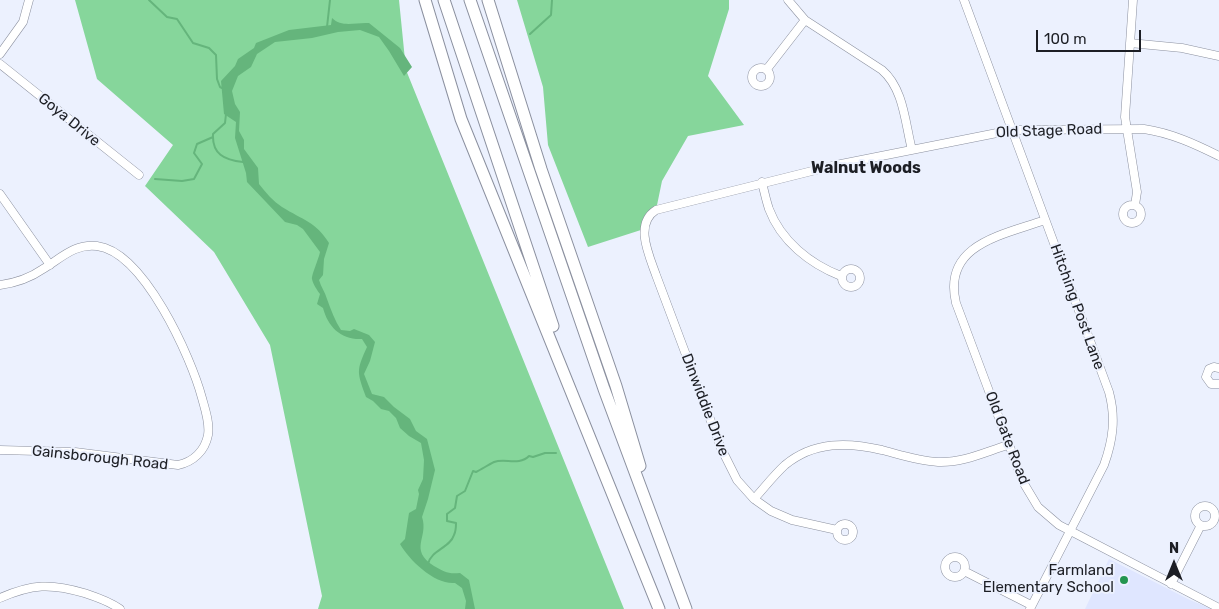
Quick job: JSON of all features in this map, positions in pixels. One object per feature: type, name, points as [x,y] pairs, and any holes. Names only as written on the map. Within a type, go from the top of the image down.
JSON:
[{"type":"highway","points":[[419,0],[431,20]]},
{"type":"highway","points":[[425,0],[461,119],[659,609]]},
{"type":"highway","points":[[444,0],[590,436]]},
{"type":"highway","points":[[470,0],[604,389],[686,609]]},
{"type":"highway","points":[[488,0],[541,169],[616,386],[676,585]]},
{"type":"street","points":[[0,54],[24,22],[28,0]]},
{"type":"street","points":[[788,0],[806,20],[882,70],[892,79],[899,94],[912,150]]},
{"type":"street","name":"Hitching Post Lane","points":[[964,0],[1109,392],[1113,418],[1110,448],[1104,464],[1030,607]]},
{"type":"street","points":[[1133,0],[1125,117],[1137,192],[1135,205]]},
{"type":"street","points":[[767,69],[806,20]]},
{"type":"street","points":[[1130,43],[1182,48],[1219,56]]},
{"type":"street","name":"Goya Drive","points":[[0,64],[139,175]]},
{"type":"street","name":"Old Stage Road","points":[[646,218],[656,210],[762,182],[1012,130],[1126,128],[1161,131],[1198,145],[1219,156]]},
{"type":"street","points":[[762,182],[769,208],[775,221],[793,246],[817,264],[841,276]]},
{"type":"street","points":[[0,194],[50,265]]},
{"type":"street","name":"Dinwiddie Drive","points":[[646,218],[644,229],[653,269],[728,466],[737,480],[762,505],[781,516],[837,530]]},
{"type":"street","name":"Old Gate Road","points":[[1045,220],[977,245],[961,260],[954,275],[953,289],[956,303],[1023,482],[1033,501],[1051,520],[1070,532],[1219,608]]},
{"type":"street","name":"Gainsborough Road","points":[[0,285],[24,279],[72,250],[93,246],[112,250],[128,263],[159,302],[185,349],[198,382],[208,428],[208,436],[202,449],[192,461],[178,465],[75,452],[0,450]]},
{"type":"street","points":[[1219,368],[1212,368],[1206,374],[1209,382],[1214,385],[1219,384]]},
{"type":"street","points":[[754,499],[785,466],[806,452],[822,447],[839,444],[863,446],[923,460],[948,462],[963,460],[1008,445]]},
{"type":"street","points":[[1171,584],[1201,526]]},
{"type":"street","points":[[964,571],[1030,607]]},
{"type":"street","points":[[0,598],[32,587],[58,586],[96,597],[120,609]]},
{"type":"shaded area","points":[[75,0],[399,0],[406,70],[624,609],[318,609],[322,596],[270,345],[214,252],[145,186],[173,145],[97,79]]},
{"type":"shaded area","points":[[517,0],[729,0],[729,9],[708,76],[744,125],[688,136],[662,181],[656,210],[644,229],[588,247],[548,145],[543,87]]},
{"type":"shaded area","points":[[332,18],[345,24],[369,23],[400,48],[412,67],[404,76],[379,37],[360,30],[275,42],[257,54],[251,67],[238,76],[232,91],[235,104],[240,112],[239,131],[244,140],[244,149],[258,168],[259,184],[279,205],[319,230],[329,243],[324,259],[323,275],[319,280],[341,330],[350,331],[354,329],[369,335],[375,342],[364,374],[372,394],[384,397],[410,419],[416,431],[427,439],[435,470],[422,517],[422,554],[434,566],[446,572],[460,573],[469,580],[475,609],[465,609],[466,601],[462,588],[455,583],[447,583],[431,576],[416,564],[400,544],[405,539],[409,513],[416,509],[418,490],[423,479],[424,460],[421,443],[400,428],[396,418],[389,411],[381,409],[366,397],[359,377],[359,367],[367,347],[362,339],[354,339],[336,331],[328,321],[323,308],[317,304],[320,294],[314,285],[312,277],[320,252],[303,229],[297,225],[285,222],[247,182],[235,138],[236,122],[224,114],[221,81],[235,66],[238,59],[254,48],[256,43],[289,30],[331,25]]},
{"type":"shaded area","name":"Farmland Elementary School","points":[[1109,559],[1190,600],[1212,609],[1085,609]]},
{"type":"waterway","points":[[149,0],[167,17],[177,19],[193,43],[209,48],[216,55],[217,79],[222,88]]},
{"type":"waterway","points":[[327,27],[330,0]]},
{"type":"waterway","points":[[530,34],[551,15],[552,0]]},
{"type":"waterway","points":[[226,114],[225,123],[213,134],[215,147],[220,155],[225,158],[243,162]]},
{"type":"waterway","points":[[155,179],[182,181],[194,179],[202,164],[194,153],[197,144],[213,137]]},
{"type":"waterway","points":[[428,564],[433,555],[449,543],[454,535],[456,523],[447,521],[447,514],[455,508],[457,496],[465,491],[473,471],[476,472],[498,461],[521,461],[529,456],[556,453]]},
{"type":"place","name":"Farmland Elementary School","points":[[1124,580]]},
{"type":"district","name":"Walnut Woods","points":[[866,168]]}]
